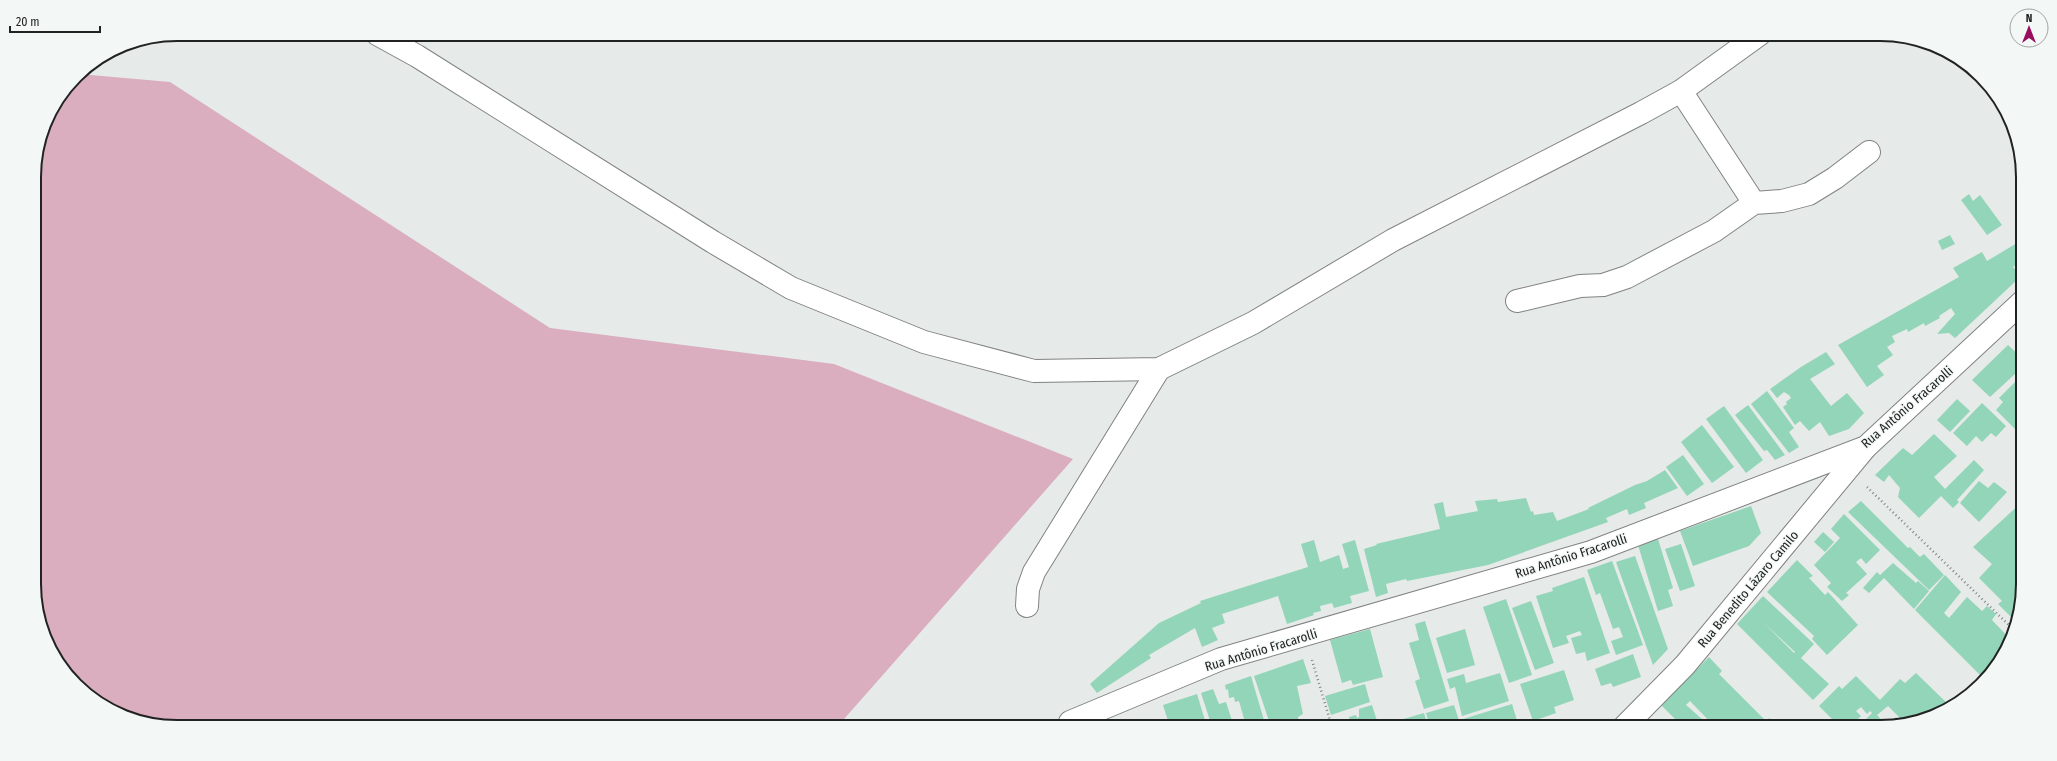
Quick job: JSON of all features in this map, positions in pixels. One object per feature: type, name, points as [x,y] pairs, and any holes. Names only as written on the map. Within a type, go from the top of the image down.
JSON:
[{"type":"street","points":[[390,41],[417,56],[707,238],[791,288],[924,342],[1034,371],[1159,369],[1253,323],[1393,240],[1681,91],[1750,41]]},
{"type":"street","points":[[1681,91],[1754,203]]},
{"type":"street","points":[[1517,301],[1580,286],[1603,285],[1627,278],[1714,231],[1754,203],[1782,201],[1809,194],[1835,178],[1869,152]]},
{"type":"street","name":"Rua Antônio Fracarolli","points":[[1075,720],[1221,659],[1305,636],[1591,552],[1866,446],[2016,308]]},
{"type":"street","points":[[1027,606],[1028,589],[1034,572],[1159,369]]},
{"type":"street","name":"Rua Benedito Lázaro Camilo","points":[[1631,720],[1685,665],[1866,446]]},
{"type":"path","points":[[1845,472],[1866,486],[2010,626]]},
{"type":"path","points":[[1305,636],[1330,720]]},
{"type":"shaded area","points":[[87,75],[170,82],[550,328],[834,364],[1073,459],[843,720],[168,720],[133,713],[101,697],[75,674],[64,660],[48,628],[41,593],[41,168],[48,133],[64,101]]},
{"type":"building","points":[[1969,194],[1973,201],[1980,195],[2002,225],[1987,235],[1961,200]]},
{"type":"building","points":[[1950,235],[1955,244],[1942,250],[1938,241]]},
{"type":"building","points":[[2016,244],[2016,265],[2013,267],[2016,270],[2016,281],[1955,338],[1949,333],[1937,334],[1955,314],[1951,308],[1939,316],[1940,318],[1925,326],[1924,323],[1908,332],[1907,329],[1892,336],[1895,342],[1887,347],[1893,355],[1877,366],[1884,375],[1867,387],[1838,345],[1959,277],[1953,268],[1982,252],[1987,261]]},
{"type":"building","points":[[2008,345],[2016,352],[2016,373],[1990,397],[1972,380]]},
{"type":"building","points":[[1826,352],[1835,364],[1810,379],[1831,406],[1847,393],[1864,413],[1849,429],[1829,436],[1820,422],[1809,431],[1800,421],[1795,425],[1783,407],[1791,398],[1789,395],[1784,392],[1777,398],[1770,389],[1801,367]]},
{"type":"building","points":[[2016,381],[2016,430],[1996,410],[2003,402],[1999,398]]},
{"type":"building","points":[[1767,391],[1794,428],[1789,432],[1799,447],[1789,453],[1751,404]]},
{"type":"building","points":[[1957,399],[1970,411],[1950,432],[1937,420]]},
{"type":"building","points":[[1982,403],[2006,426],[1996,437],[1991,433],[1982,442],[1976,436],[1967,446],[1953,433]]},
{"type":"building","points":[[1748,405],[1785,455],[1775,460],[1767,450],[1764,451],[1735,415]]},
{"type":"building","points":[[1724,406],[1763,460],[1746,473],[1706,419]]},
{"type":"building","points":[[1702,425],[1734,467],[1712,483],[1681,442]]},
{"type":"building","points":[[1934,434],[1957,456],[1934,477],[1945,489],[1974,460],[1984,470],[1957,500],[1959,502],[1953,508],[1941,496],[1919,518],[1898,497],[1900,488],[1889,475],[1884,482],[1875,475],[1903,448],[1912,455]]},
{"type":"building","points":[[1683,455],[1704,484],[1687,496],[1666,467]]},
{"type":"building","points":[[1665,470],[1678,488],[1644,503],[1646,508],[1629,515],[1627,509],[1606,518],[1608,522],[1488,565],[1407,581],[1406,579],[1386,584],[1388,593],[1376,597],[1364,549],[1377,545],[1376,544],[1440,529],[1434,504],[1443,502],[1446,517],[1478,511],[1475,501],[1497,499],[1498,502],[1526,498],[1531,512],[1533,511],[1534,515],[1553,512],[1557,521],[1589,509],[1588,508],[1635,485],[1647,481]]},
{"type":"building","points":[[1979,481],[1988,488],[1994,482],[2007,492],[1979,522],[1960,503]]},
{"type":"building","points":[[1861,501],[1908,548],[1910,547],[1920,557],[1924,554],[1944,575],[1929,590],[1848,512]]},
{"type":"building","points":[[1751,506],[1761,533],[1749,546],[1693,566],[1680,531]]},
{"type":"building","points":[[2016,507],[2016,593],[2011,617],[1998,604],[2002,601],[1979,578],[1992,564],[1973,547]]},
{"type":"building","points":[[1844,514],[1880,550],[1866,564],[1861,558],[1856,562],[1867,574],[1846,593],[1849,595],[1842,601],[1827,587],[1831,583],[1814,565],[1840,538],[1831,529]]},
{"type":"building","points":[[1823,532],[1834,542],[1825,552],[1814,542]]},
{"type":"building","points":[[1658,539],[1673,588],[1668,590],[1673,606],[1658,611],[1638,545]]},
{"type":"building","points":[[1314,540],[1320,562],[1339,555],[1343,569],[1349,567],[1342,544],[1355,540],[1369,591],[1350,596],[1352,603],[1334,608],[1332,603],[1320,606],[1321,611],[1313,613],[1314,615],[1287,624],[1278,596],[1222,614],[1225,623],[1212,628],[1218,640],[1202,647],[1195,628],[1149,655],[1151,658],[1097,693],[1090,684],[1159,623],[1201,603],[1200,601],[1308,567],[1301,544]]},
{"type":"building","points":[[1681,544],[1695,586],[1680,591],[1665,549]]},
{"type":"building","points":[[1635,556],[1668,649],[1653,665],[1616,562]]},
{"type":"building","points":[[1797,560],[1813,576],[1809,578],[1825,595],[1828,592],[1858,625],[1827,655],[1812,639],[1814,636],[1767,592]]},
{"type":"building","points":[[1612,561],[1643,645],[1616,655],[1611,641],[1623,637],[1619,627],[1613,629],[1600,593],[1596,595],[1587,570]]},
{"type":"building","points":[[1893,563],[1916,583],[1918,581],[1929,591],[1914,609],[1884,578],[1869,593],[1863,588],[1877,572],[1880,575]]},
{"type":"building","points":[[1945,575],[1961,592],[1944,613],[1949,618],[1967,597],[1982,611],[1987,606],[1996,614],[1992,620],[2006,635],[1993,660],[1980,675],[1915,610]]},
{"type":"building","points":[[1584,577],[1610,653],[1587,661],[1585,652],[1576,654],[1571,638],[1582,635],[1580,631],[1566,636],[1569,643],[1553,648],[1536,596],[1553,591],[1552,588]]},
{"type":"building","points":[[1763,596],[1814,644],[1801,658],[1829,684],[1813,700],[1737,624]],"holes":[[[1763,622],[1795,652],[1794,653]]]},
{"type":"building","points":[[1506,599],[1532,675],[1509,683],[1483,607]]},
{"type":"building","points":[[1531,601],[1554,663],[1535,670],[1512,608]]},
{"type":"building","points":[[1425,621],[1449,701],[1424,709],[1415,681],[1420,679],[1409,643],[1419,640],[1415,624]]},
{"type":"building","points":[[1370,629],[1383,677],[1353,685],[1351,680],[1342,683],[1330,640]]},
{"type":"building","points":[[1465,629],[1475,665],[1447,673],[1436,638]]},
{"type":"building","points":[[1633,654],[1641,677],[1613,687],[1611,683],[1601,686],[1595,669]]},
{"type":"building","points":[[1709,657],[1722,671],[1719,674],[1765,720],[1708,720],[1690,701],[1686,705],[1703,720],[1676,720],[1661,705]]},
{"type":"building","points":[[1303,659],[1311,683],[1297,686],[1303,714],[1298,717],[1299,720],[1269,720],[1254,676]]},
{"type":"building","points":[[1564,670],[1574,700],[1554,707],[1556,713],[1533,720],[1520,684]]},
{"type":"building","points":[[1500,673],[1509,701],[1462,716],[1455,687],[1450,689],[1447,679],[1464,674],[1466,683]]},
{"type":"building","points":[[1916,673],[1947,703],[1932,710],[1900,718],[1888,706],[1877,715],[1882,720],[1865,720],[1872,713],[1870,711],[1867,714],[1861,707],[1856,711],[1861,716],[1857,720],[1833,720],[1819,706],[1839,686],[1842,689],[1856,676],[1880,700],[1900,679],[1905,683]]},
{"type":"building","points":[[1251,676],[1264,720],[1244,720],[1239,701],[1235,702],[1234,697],[1229,698],[1228,689],[1226,690],[1225,685]]},
{"type":"building","points":[[1365,684],[1370,702],[1331,715],[1325,696]]},
{"type":"building","points":[[1213,689],[1219,704],[1226,702],[1232,720],[1210,720],[1201,693]]},
{"type":"building","points":[[1197,694],[1205,720],[1168,720],[1163,705]]},
{"type":"building","points":[[1512,704],[1517,720],[1463,720]]},
{"type":"building","points":[[1372,705],[1377,720],[1350,720],[1349,717],[1356,715],[1357,718],[1359,717],[1359,709]]},
{"type":"building","points":[[1454,705],[1459,720],[1428,720],[1426,713]]},
{"type":"building","points":[[1424,713],[1426,720],[1400,720]]}]
